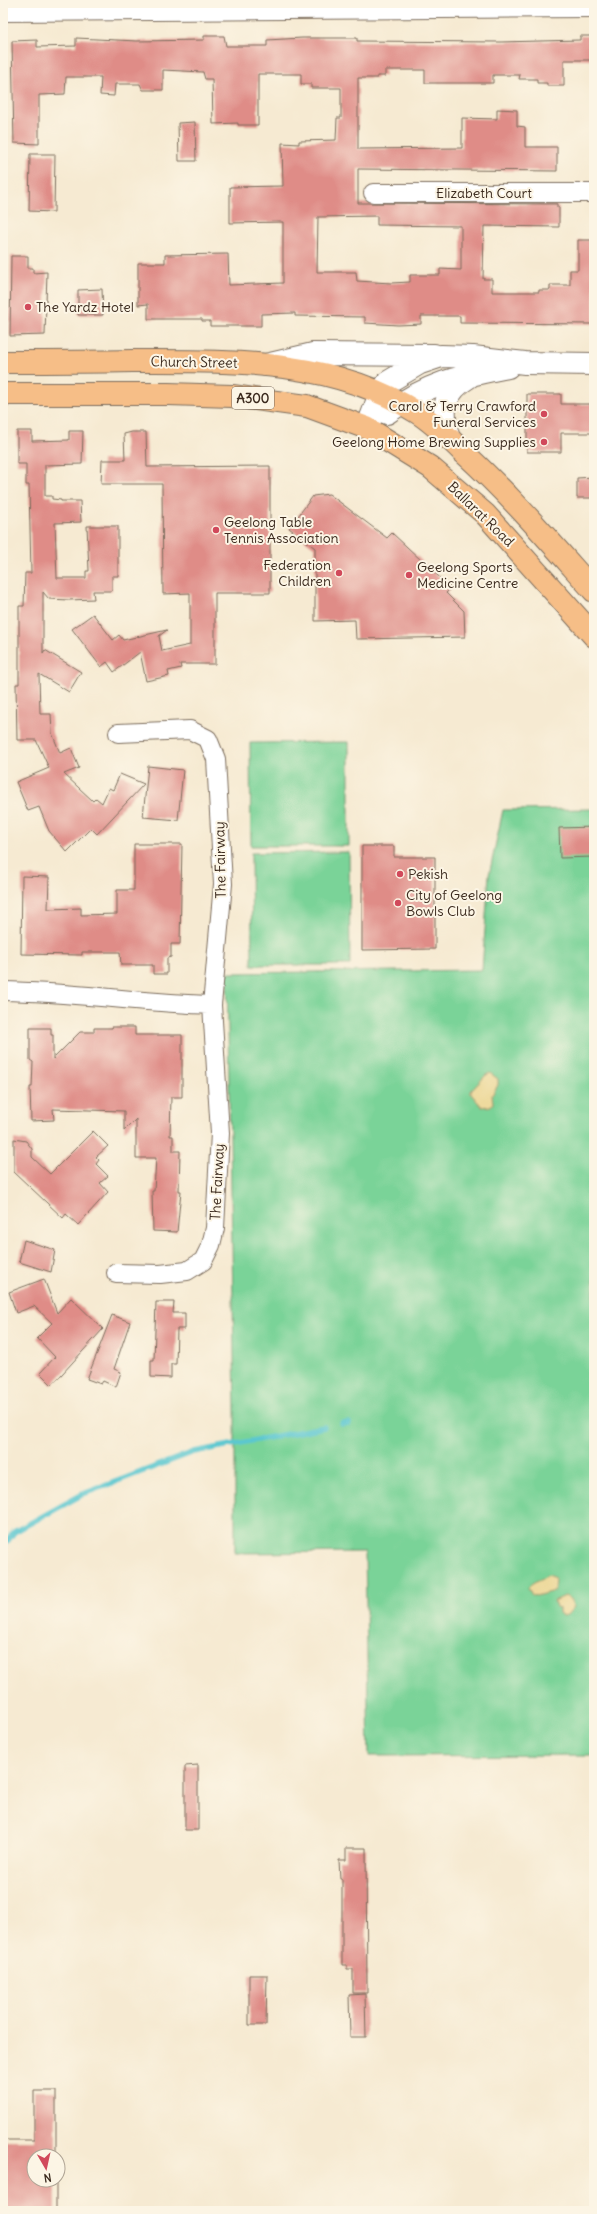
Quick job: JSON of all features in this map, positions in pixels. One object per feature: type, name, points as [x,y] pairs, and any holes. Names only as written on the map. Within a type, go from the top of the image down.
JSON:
[{"type":"highway","name":"Church Street","points":[[3,362],[193,360],[266,365],[322,374],[380,394],[401,403]]},
{"type":"highway","name":"A300","points":[[3,394],[168,394],[239,396],[307,406],[367,428]]},
{"type":"highway","name":"Ballarat Road","points":[[401,403],[419,414],[489,476],[594,591]]},
{"type":"highway","name":"Ballarat Road","points":[[367,428],[430,468],[485,514],[594,636]]},
{"type":"street","points":[[3,12],[594,8]]},
{"type":"street","name":"Elizabeth Court","points":[[373,193],[594,193]]},
{"type":"street","points":[[266,365],[314,354],[473,356],[525,363],[594,364]]},
{"type":"street","points":[[367,428],[380,394],[388,382],[420,363],[441,356]]},
{"type":"street","points":[[367,428],[417,393],[448,380],[525,363]]},
{"type":"street","points":[[449,439],[445,422],[446,401],[457,386],[475,374]]},
{"type":"street","name":"The Fairway","points":[[116,1274],[160,1274],[187,1271],[203,1262],[211,1245],[215,1228],[220,1133],[212,1005],[223,884],[216,759],[208,739],[190,730],[118,733]]},
{"type":"street","points":[[3,991],[51,991],[147,1002],[212,1005]]},
{"type":"green space","points":[[349,742],[349,846],[251,846],[250,743]]},
{"type":"green space","points":[[594,809],[594,1755],[369,1756],[365,1552],[235,1553],[235,1410],[227,973],[482,970],[489,875],[503,810]]},
{"type":"green space","points":[[349,852],[350,965],[252,965],[251,853]]},
{"type":"sand","points":[[490,1073],[498,1079],[498,1085],[492,1095],[493,1103],[491,1106],[482,1107],[471,1094],[471,1091],[486,1075]]},
{"type":"sand","points":[[547,1575],[555,1578],[554,1591],[536,1596],[532,1595],[528,1588],[530,1585]]},
{"type":"sand","points":[[565,1596],[570,1599],[574,1607],[567,1615],[563,1616],[559,1613],[559,1608],[556,1607],[554,1601]]},
{"type":"building","points":[[204,36],[224,36],[226,46],[267,46],[267,40],[302,38],[357,38],[357,41],[500,42],[580,40],[580,36],[594,36],[594,60],[564,60],[564,86],[547,86],[547,83],[537,83],[537,79],[519,79],[520,75],[493,75],[493,83],[425,83],[425,70],[385,70],[385,76],[377,76],[377,78],[358,78],[358,149],[462,148],[462,118],[497,119],[497,109],[517,110],[517,126],[525,127],[525,147],[557,147],[557,171],[358,169],[358,203],[557,204],[557,207],[559,207],[559,227],[484,226],[483,279],[492,279],[492,292],[539,292],[539,290],[550,290],[550,285],[570,285],[570,270],[578,270],[578,240],[594,240],[594,324],[460,323],[460,316],[421,316],[421,324],[398,325],[365,323],[365,317],[295,316],[295,313],[261,314],[261,326],[210,326],[210,321],[202,321],[202,319],[148,319],[148,304],[138,305],[138,263],[165,263],[165,255],[228,254],[229,285],[283,283],[283,222],[230,223],[230,187],[283,186],[282,143],[299,144],[299,141],[336,140],[337,118],[341,118],[341,88],[311,88],[311,84],[301,84],[301,74],[258,74],[258,125],[238,125],[238,123],[213,124],[212,79],[205,79],[203,72],[163,70],[163,90],[143,90],[140,84],[115,84],[114,96],[100,95],[101,77],[66,77],[65,94],[39,95],[39,144],[14,143],[12,41],[37,40],[37,47],[76,46],[76,38],[137,41],[204,40]],"holes":[[[377,216],[377,225],[461,226],[461,270],[440,269],[440,275],[410,275],[410,282],[391,283],[357,281],[356,272],[317,272],[318,217]]]},
{"type":"building","points":[[195,122],[196,161],[179,161],[178,123]]},
{"type":"building","points":[[30,154],[55,154],[54,212],[29,211]]},
{"type":"building","points":[[11,256],[28,256],[28,268],[33,268],[33,273],[47,272],[45,335],[10,336]]},
{"type":"building","points":[[102,289],[103,315],[78,315],[78,290]]},
{"type":"building","points":[[527,394],[561,394],[561,404],[594,404],[594,433],[561,433],[561,452],[527,452]]},
{"type":"building","points":[[17,431],[32,431],[32,441],[69,440],[69,431],[83,431],[82,464],[45,465],[45,496],[52,496],[52,499],[61,501],[80,501],[81,522],[55,523],[57,578],[86,578],[86,571],[89,571],[87,526],[118,526],[118,576],[112,576],[112,591],[93,591],[94,599],[69,600],[49,599],[43,592],[43,653],[45,650],[81,672],[69,692],[39,674],[40,714],[51,714],[52,733],[60,753],[71,748],[79,768],[64,774],[93,801],[96,798],[102,803],[109,788],[113,790],[120,774],[144,784],[97,834],[91,828],[67,852],[49,831],[39,807],[28,811],[16,782],[49,768],[36,740],[17,740],[16,684],[19,684],[19,606],[24,606],[25,573],[31,573],[29,485],[26,485],[26,464],[17,464]]},
{"type":"building","name":"Geelong Table Tennis Association","points":[[132,432],[146,432],[147,467],[270,466],[270,593],[215,593],[215,664],[180,664],[181,668],[168,671],[169,676],[146,681],[140,652],[114,672],[107,662],[101,667],[72,629],[93,614],[113,640],[119,635],[123,640],[167,630],[159,636],[162,651],[190,645],[190,593],[163,594],[162,484],[101,484],[102,460],[125,460],[124,434]]},
{"type":"building","points":[[594,477],[594,498],[577,498],[577,478]]},
{"type":"building","points":[[329,494],[387,538],[392,533],[451,588],[446,593],[464,611],[465,637],[356,639],[355,620],[315,621],[315,548],[289,528],[313,496]]},
{"type":"building","points":[[148,766],[183,770],[178,820],[143,817]]},
{"type":"building","points":[[594,827],[594,857],[560,858],[559,828]]},
{"type":"building","points":[[134,844],[182,844],[180,944],[171,944],[171,957],[167,958],[167,974],[153,974],[153,965],[121,965],[120,952],[82,952],[82,955],[21,954],[22,876],[49,877],[48,909],[81,908],[81,915],[117,914],[117,890],[134,890]]},
{"type":"building","name":"City of Geelong Bowls Club","points":[[362,846],[394,846],[394,857],[435,857],[435,949],[362,950]]},
{"type":"building","points":[[135,1027],[135,1035],[182,1035],[182,1097],[171,1097],[170,1136],[173,1136],[173,1151],[180,1151],[179,1191],[181,1191],[177,1232],[153,1231],[152,1191],[154,1191],[156,1158],[136,1158],[136,1119],[124,1131],[124,1111],[53,1109],[54,1120],[31,1121],[30,1087],[32,1087],[33,1062],[30,1060],[30,1028],[51,1028],[51,1035],[53,1035],[53,1059],[80,1032],[94,1032],[94,1028]]},
{"type":"building","points":[[93,1131],[108,1146],[96,1157],[99,1160],[96,1164],[108,1176],[100,1183],[108,1192],[78,1225],[66,1214],[63,1218],[14,1172],[14,1139],[26,1141],[32,1149],[32,1157],[50,1174]]},
{"type":"building","points":[[24,1240],[55,1250],[51,1272],[19,1262]]},
{"type":"building","points":[[44,1279],[57,1313],[71,1298],[103,1329],[52,1385],[40,1373],[55,1357],[37,1338],[52,1323],[34,1306],[16,1313],[9,1292]]},
{"type":"building","points":[[156,1302],[174,1302],[173,1313],[185,1313],[185,1329],[177,1329],[176,1364],[171,1364],[171,1378],[151,1377],[151,1360],[154,1360]]},
{"type":"building","points":[[112,1315],[130,1322],[114,1369],[121,1372],[116,1387],[103,1381],[101,1384],[87,1379]]},
{"type":"building","points":[[198,1765],[198,1830],[185,1830],[185,1766]]},
{"type":"building","points":[[346,1848],[366,1848],[367,1993],[353,1993],[353,1969],[347,1969],[347,1965],[342,1965],[342,1879],[340,1879],[339,1860],[346,1860]]},
{"type":"building","points":[[249,1975],[267,1975],[266,2025],[249,2025]]},
{"type":"building","points":[[365,1994],[366,2037],[350,2037],[349,1995]]},
{"type":"building","points":[[34,2091],[56,2091],[56,2148],[26,2148],[26,2188],[56,2188],[56,2211],[3,2211],[3,2140],[34,2140]]},
{"type":"waterway","points":[[342,1424],[349,1423]]},
{"type":"waterway","points":[[3,1547],[14,1532],[83,1494],[194,1452],[324,1427]]},
{"type":"place","name":"The Yardz Hotel","points":[[28,307]]},
{"type":"place","name":"Carol & Terry Crawford Funeral Services","points":[[544,414]]},
{"type":"place","name":"Geelong Home Brewing Supplies","points":[[544,442]]},
{"type":"place","name":"Geelong Table Tennis Association","points":[[216,530]]},
{"type":"place","name":"Federation Children","points":[[339,573]]},
{"type":"place","name":"Geelong Sports Medicine Centre","points":[[409,575]]},
{"type":"place","name":"Pekish","points":[[400,874]]},
{"type":"place","name":"City of Geelong Bowls Club","points":[[398,903]]}]
